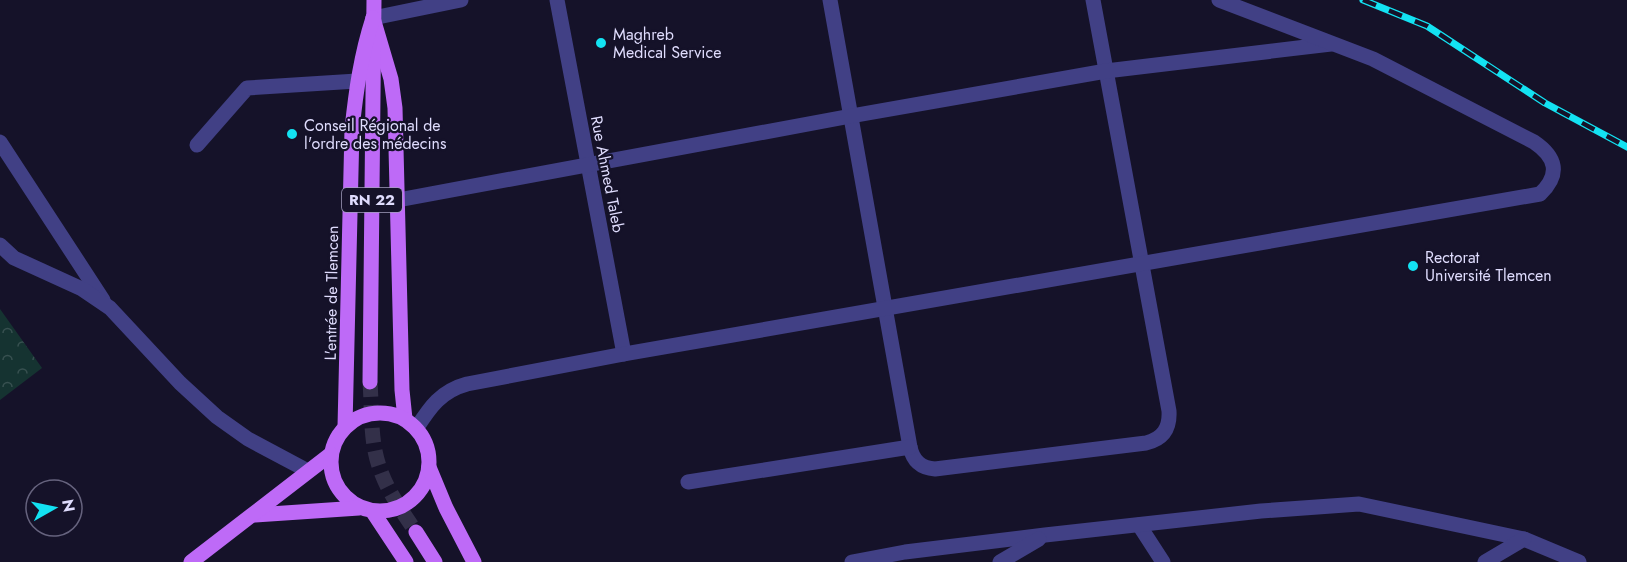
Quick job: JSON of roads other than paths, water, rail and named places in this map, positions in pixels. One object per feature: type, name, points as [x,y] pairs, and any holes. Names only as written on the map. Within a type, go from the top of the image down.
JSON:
[{"type":"main road","name":"L'entrée de Tlemcen","points":[[370,382],[374,0]]},
{"type":"main road","name":"L'entrée de Tlemcen","points":[[345,427],[352,129],[357,81],[364,46],[374,18]]},
{"type":"main road","name":"L'entrée de Tlemcen","points":[[374,18],[392,80],[395,108],[402,390],[410,424]]},
{"type":"main road","points":[[406,562],[366,510],[345,498],[336,485],[331,470],[331,454],[334,444],[345,427],[367,414],[380,412],[410,424],[424,440],[429,467],[446,508],[474,562]]},
{"type":"main road","points":[[191,562],[255,515],[331,454]]},
{"type":"main road","points":[[255,515],[389,511],[404,506],[417,495],[425,482],[429,467]]},
{"type":"main road","points":[[416,532],[435,562]]},
{"type":"street","points":[[374,18],[460,0]]},
{"type":"street","name":"Rue Ahmed Taleb","points":[[557,0],[624,354]]},
{"type":"street","points":[[830,0],[910,447],[918,463],[923,467],[935,469],[1146,443],[1162,436],[1170,419],[1094,0]]},
{"type":"street","points":[[410,424],[436,400],[455,387],[624,354],[1540,194],[1548,186],[1553,173],[1552,160],[1546,150],[1540,146],[1391,68],[1219,0]]},
{"type":"street","points":[[399,200],[1106,71],[1334,44]]},
{"type":"street","points":[[197,145],[247,88],[357,81]]},
{"type":"street","points":[[0,142],[108,307],[180,383],[217,417],[248,439],[308,471]]},
{"type":"street","points":[[0,245],[14,258],[82,289],[108,307]]},
{"type":"street","points":[[688,482],[910,447]]},
{"type":"street","points":[[852,562],[905,552],[1045,535],[1261,511],[1359,504],[1524,539],[1579,562]]},
{"type":"street","points":[[1139,525],[1162,562]]},
{"type":"street","points":[[1000,562],[1045,535]]},
{"type":"street","points":[[1485,562],[1524,539]]},
{"type":"tunnel","points":[[370,382],[373,435],[379,466],[391,492],[416,532]]},
{"type":"railway","points":[[1363,0],[1427,26],[1545,103],[1627,147]]},
{"type":"place","name":"Maghreb Medical Service","points":[[601,43]]},
{"type":"place","name":"Conseil Régional de l'ordre des médecins","points":[[292,134]]},
{"type":"place","name":"Rectorat Université Tlemcen","points":[[1413,266]]}]
